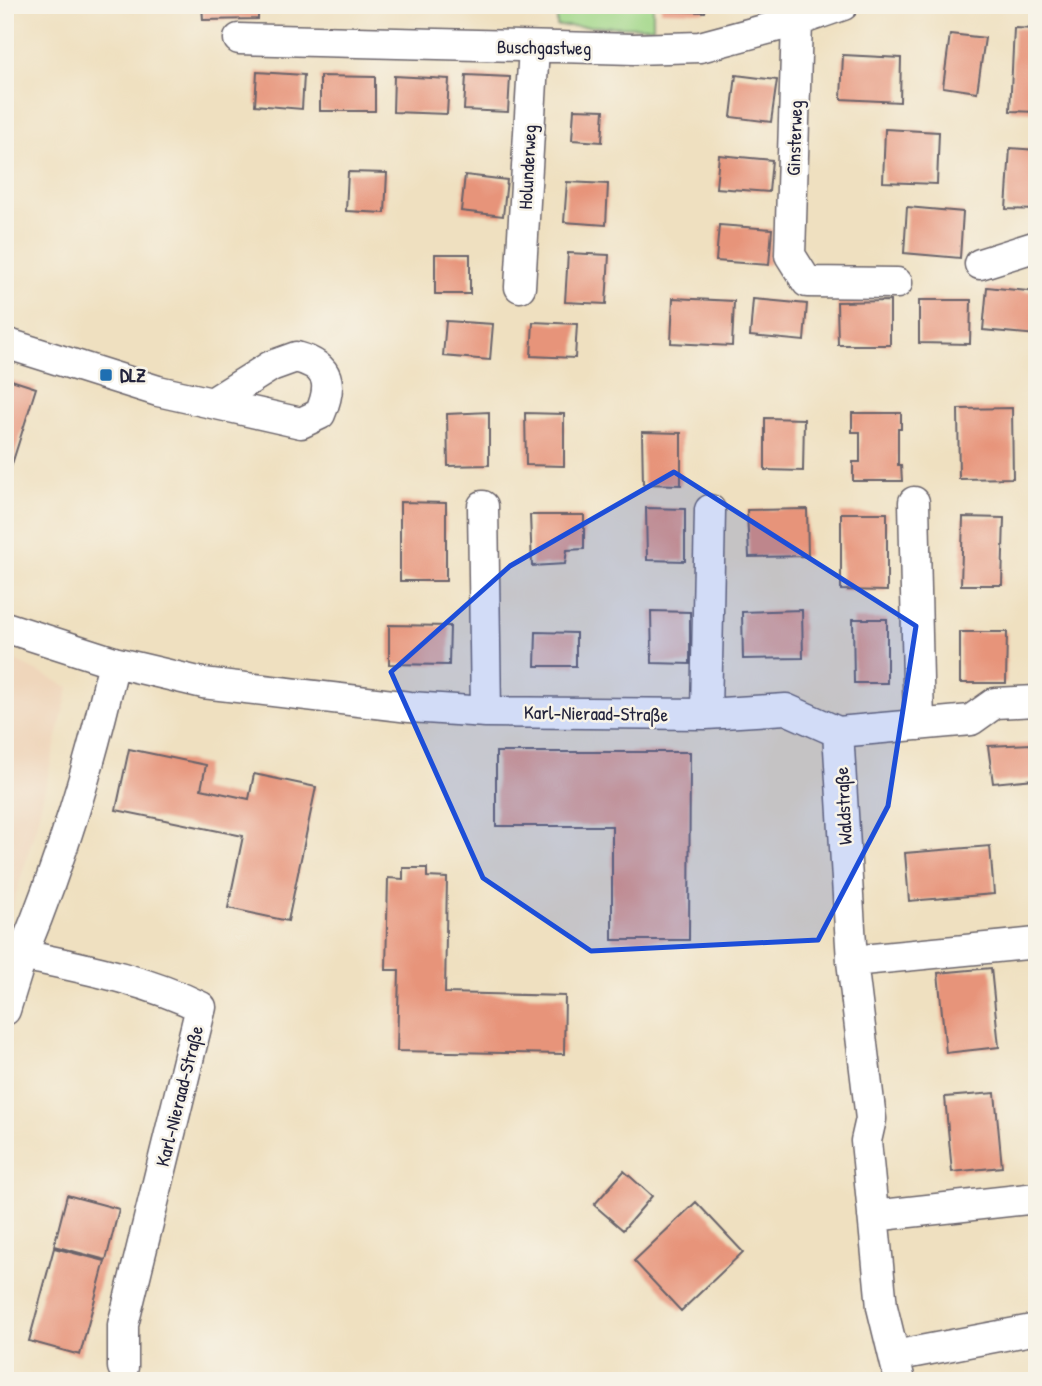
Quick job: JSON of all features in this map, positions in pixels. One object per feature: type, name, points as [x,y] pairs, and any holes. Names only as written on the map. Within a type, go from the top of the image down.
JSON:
[{"type":"street","name":"Buschgastweg","points":[[239,39],[534,47],[700,47],[797,21],[842,5]]},
{"type":"street","name":"Ginsterweg","points":[[797,21],[790,256],[807,282],[897,283]]},
{"type":"street","name":"Holunderweg","points":[[520,287],[534,47]]},
{"type":"street","points":[[980,264],[1037,246]]},
{"type":"street","points":[[5,343],[158,391],[212,403]]},
{"type":"street","points":[[914,502],[919,725]]},
{"type":"street","points":[[483,506],[486,712]]},
{"type":"street","points":[[706,714],[710,510]]},
{"type":"street","name":"Karl-Nieraad-Straße","points":[[5,627],[114,662],[203,683],[410,707],[486,712],[706,714],[786,709],[838,732]]},
{"type":"street","points":[[5,1010],[22,955],[61,856],[88,772],[114,662]]},
{"type":"street","points":[[838,732],[971,720],[995,703],[1037,701]]},
{"type":"street","name":"Waldstraße","points":[[838,732],[852,961],[871,1119],[866,1141],[882,1307],[897,1368]]},
{"type":"street","points":[[852,961],[1037,943]]},
{"type":"street","name":"Karl-Nieraad-Straße","points":[[22,955],[94,970],[155,987],[201,1007],[123,1325],[123,1367]]},
{"type":"street","points":[[873,1216],[1037,1198]]},
{"type":"street","points":[[897,1368],[1037,1329]]},
{"type":"highlighted area","points":[[674,472],[916,626],[888,806],[818,940],[591,951],[483,878],[391,672],[510,566]]},
{"type":"shaded area","points":[[5,656],[69,687],[36,826],[5,932]]},
{"type":"green space","points":[[557,5],[653,5],[653,27],[557,26]]},
{"type":"building","points":[[202,5],[258,5],[258,19],[203,20]]},
{"type":"building","points":[[661,5],[705,5],[705,12],[661,11]]},
{"type":"building","points":[[1014,28],[1037,29],[1037,112],[1010,111]]},
{"type":"building","points":[[950,34],[985,38],[977,92],[943,87]]},
{"type":"building","points":[[843,55],[901,58],[900,102],[841,99]]},
{"type":"building","points":[[257,72],[304,75],[302,109],[255,105]]},
{"type":"building","points":[[466,75],[510,77],[508,112],[464,110]]},
{"type":"building","points":[[736,75],[777,80],[771,122],[731,117]]},
{"type":"building","points":[[320,76],[375,77],[375,111],[320,111]]},
{"type":"building","points":[[394,76],[449,79],[447,114],[393,112]]},
{"type":"building","points":[[574,109],[604,110],[602,142],[572,140]]},
{"type":"building","points":[[885,129],[939,132],[937,184],[883,182]]},
{"type":"building","points":[[1010,148],[1037,150],[1037,210],[1006,209]]},
{"type":"building","points":[[719,155],[772,160],[769,192],[716,188]]},
{"type":"building","points":[[348,172],[387,173],[385,213],[346,211]]},
{"type":"building","points":[[465,175],[507,180],[503,216],[461,211]]},
{"type":"building","points":[[567,182],[608,184],[606,225],[564,222]]},
{"type":"building","points":[[907,207],[963,212],[960,258],[904,253]]},
{"type":"building","points":[[719,225],[772,229],[769,265],[716,261]]},
{"type":"building","points":[[568,253],[609,255],[606,304],[565,302]]},
{"type":"building","points":[[435,254],[470,254],[470,294],[435,294]]},
{"type":"building","points":[[987,287],[1037,292],[1037,335],[983,330]]},
{"type":"building","points":[[673,298],[734,301],[732,346],[671,343]]},
{"type":"building","points":[[753,299],[807,304],[804,341],[750,336]]},
{"type":"building","points":[[919,300],[971,300],[970,344],[919,343]]},
{"type":"building","points":[[890,301],[890,345],[838,345],[837,302]]},
{"type":"building","points":[[446,321],[493,324],[490,360],[443,356]]},
{"type":"building","points":[[533,322],[577,324],[575,358],[531,356]]},
{"type":"building","points":[[5,378],[36,388],[6,483],[5,483]]},
{"type":"building","points":[[1012,408],[1013,478],[959,479],[958,409]]},
{"type":"building","points":[[489,412],[489,465],[448,466],[447,414]]},
{"type":"building","points":[[525,413],[564,414],[564,466],[526,465]]},
{"type":"building","points":[[852,413],[901,413],[898,465],[901,465],[902,481],[853,481],[853,462],[860,462],[860,432],[852,432]]},
{"type":"building","points":[[765,418],[804,419],[803,471],[765,470]]},
{"type":"building","points":[[642,432],[681,433],[681,485],[643,484]]},
{"type":"building","points":[[400,502],[446,503],[446,581],[400,581]]},
{"type":"building","points":[[646,508],[685,509],[685,561],[647,560]]},
{"type":"building","points":[[807,509],[808,556],[749,557],[747,510]]},
{"type":"building","points":[[841,513],[887,513],[887,591],[841,590]]},
{"type":"building","points":[[530,515],[584,515],[584,549],[567,550],[565,564],[532,566]]},
{"type":"building","points":[[963,517],[1004,518],[1002,585],[961,585]]},
{"type":"building","points":[[802,610],[803,658],[743,659],[742,612]]},
{"type":"building","points":[[651,611],[690,612],[690,664],[652,663]]},
{"type":"building","points":[[853,619],[887,619],[887,683],[854,683]]},
{"type":"building","points":[[389,625],[450,626],[449,665],[389,664]]},
{"type":"building","points":[[536,632],[576,633],[576,666],[535,666]]},
{"type":"building","points":[[960,632],[1007,632],[1006,683],[960,683]]},
{"type":"building","points":[[1032,744],[1034,779],[993,783],[988,746]]},
{"type":"building","points":[[129,749],[206,765],[201,789],[249,799],[254,774],[316,787],[288,921],[228,908],[243,836],[116,810]]},
{"type":"building","points":[[496,752],[690,752],[689,940],[612,940],[612,826],[496,826]]},
{"type":"building","points":[[990,846],[994,894],[909,901],[905,853]]},
{"type":"building","points":[[403,868],[427,868],[427,877],[447,878],[445,993],[565,996],[564,1054],[397,1051],[399,970],[386,970],[388,878],[403,879]]},
{"type":"building","points":[[991,968],[999,1047],[946,1053],[938,973]]},
{"type":"building","points":[[995,1093],[1002,1167],[952,1172],[945,1097]]},
{"type":"building","points":[[624,1171],[652,1196],[623,1230],[594,1205]]},
{"type":"building","points":[[67,1195],[119,1209],[106,1260],[54,1246]]},
{"type":"building","points":[[696,1202],[743,1252],[681,1311],[634,1261]]},
{"type":"building","points":[[54,1248],[105,1261],[80,1355],[29,1341]]},
{"type":"place","name":"DLZ","points":[[106,375]]}]
